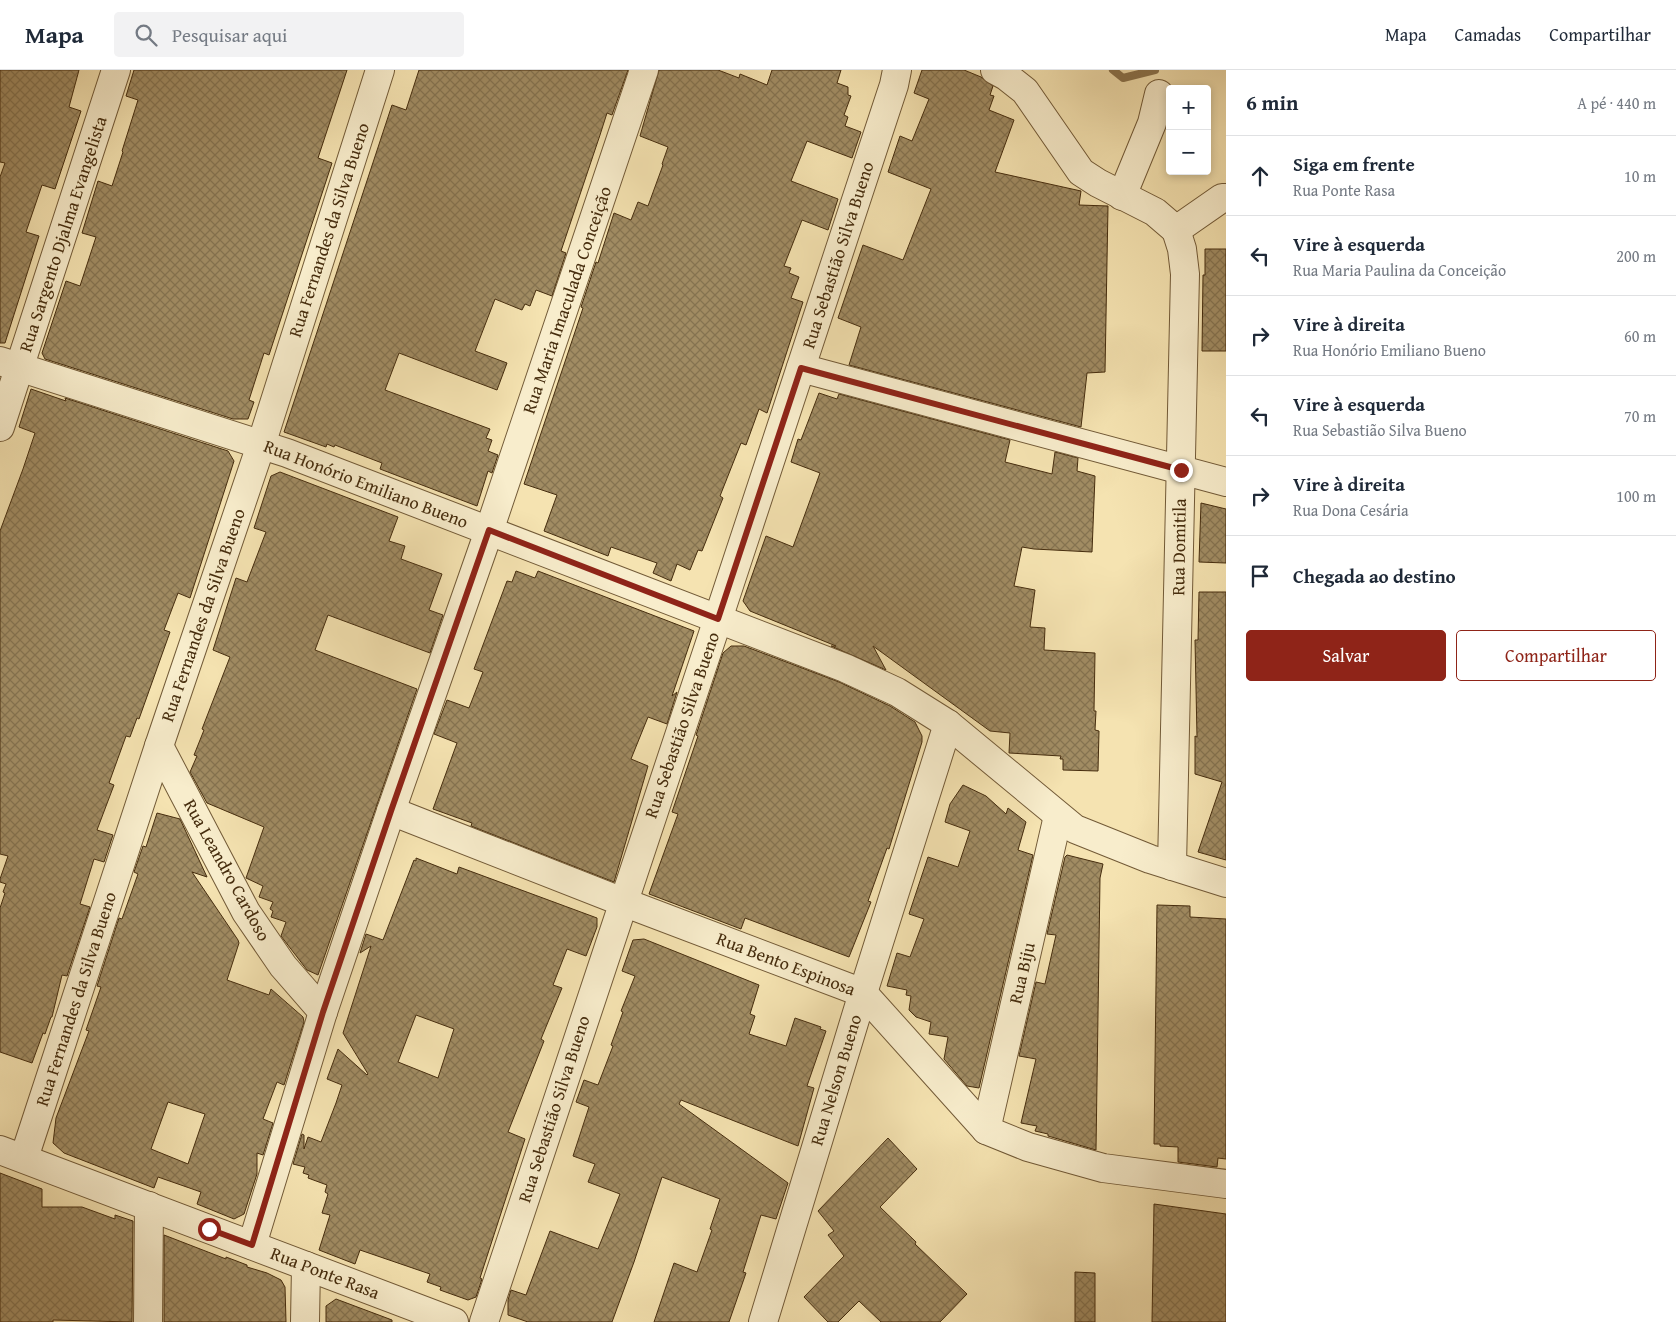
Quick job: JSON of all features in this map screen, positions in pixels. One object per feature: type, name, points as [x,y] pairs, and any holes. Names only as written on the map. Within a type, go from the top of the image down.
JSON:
[{"type":"street","name":"Rua Sargento Djalma Evangelista","points":[[0,427],[10,364],[116,70]]},
{"type":"street","name":"Rua Fernandes da Silva Bueno","points":[[12,1154],[159,746],[261,445],[380,70]]},
{"type":"street","name":"Rua Maria Imaculada Conceição","points":[[252,1245],[323,1012],[489,530],[644,70]]},
{"type":"street","name":"Rua Sebastião Silva Bueno","points":[[484,1322],[801,368],[891,94],[897,70]]},
{"type":"street","points":[[995,70],[1025,91],[1081,172],[1098,184],[1155,212],[1176,230],[1222,198],[1226,198]]},
{"type":"street","points":[[1122,196],[1152,123],[1159,94]]},
{"type":"street","name":"Rua Domitila","points":[[1172,866],[1184,274],[1182,249],[1176,230]]},
{"type":"street","name":"Rua Honório Emiliano Bueno","points":[[10,364],[296,457],[845,668],[896,692],[948,724],[1075,829],[1150,859],[1226,883]]},
{"type":"street","points":[[801,368],[1226,482]]},
{"type":"street","name":"Rua Nelson Bueno","points":[[763,1322],[948,724]]},
{"type":"street","name":"Rua Leandro Cardoso","points":[[159,746],[246,912],[283,966],[323,1012]]},
{"type":"street","name":"Rua Bento Espinosa","points":[[391,811],[863,994],[986,1130],[1028,1148],[1103,1168],[1226,1184]]},
{"type":"street","name":"Rua Biju","points":[[986,1130],[1058,816]]},
{"type":"street","name":"Rua Ponte Rasa","points":[[12,1154],[454,1322]]},
{"type":"street","points":[[148,1322],[149,1206]]},
{"type":"street","points":[[305,1322],[306,1266]]},
{"type":"building","points":[[0,70],[79,70],[69,107],[81,111],[55,189],[42,185],[26,232],[39,236],[5,343],[0,343],[0,177],[5,163],[0,162]]},
{"type":"building","points":[[134,70],[347,70],[318,158],[332,163],[269,355],[264,353],[249,400],[254,402],[248,419],[233,419],[45,359],[42,353],[66,281],[80,286],[96,237],[82,233],[98,181],[112,186],[123,152],[138,100],[126,96]]},
{"type":"building","points":[[419,70],[628,70],[612,115],[607,113],[561,251],[566,253],[552,296],[536,290],[530,306],[525,304],[522,310],[495,299],[475,351],[507,363],[497,390],[399,353],[385,390],[490,429],[486,438],[492,440],[488,451],[498,455],[492,473],[488,471],[477,506],[380,469],[382,463],[335,445],[334,447],[327,444],[326,447],[284,432],[392,105],[406,110]]},
{"type":"building","points":[[659,70],[718,70],[739,78],[740,74],[767,85],[772,70],[841,70],[837,83],[848,87],[848,95],[851,96],[844,115],[848,117],[845,126],[861,132],[852,158],[807,141],[791,181],[838,199],[828,230],[802,220],[784,266],[791,268],[789,273],[799,277],[791,298],[803,302],[767,413],[759,409],[746,445],[741,443],[720,496],[723,498],[702,551],[698,550],[690,570],[677,564],[671,581],[653,573],[657,563],[611,547],[608,556],[544,531],[557,495],[524,484],[583,308],[581,307],[614,213],[631,220],[638,202],[648,206],[663,165],[668,147],[640,136]]},
{"type":"building","points":[[922,70],[964,70],[981,77],[993,86],[990,95],[994,96],[989,110],[1014,120],[995,172],[1081,191],[1079,205],[1108,206],[1105,372],[1087,373],[1081,427],[849,365],[861,327],[838,318],[863,245],[903,260],[931,189],[888,172],[900,136],[912,141],[929,99],[914,93]]},
{"type":"building","points":[[1205,249],[1226,249],[1226,351],[1202,351]]},
{"type":"building","points":[[31,389],[66,401],[65,398],[228,451],[234,461],[190,598],[178,593],[164,630],[170,632],[139,719],[137,718],[130,737],[126,736],[109,783],[114,785],[97,830],[113,835],[104,862],[94,859],[80,904],[90,907],[67,976],[62,975],[52,1017],[45,1034],[43,1033],[32,1063],[0,1052],[0,908],[6,884],[0,882],[0,879],[8,856],[0,854],[0,531],[35,433],[19,427]]},
{"type":"building","points":[[819,393],[837,399],[839,394],[1010,440],[1005,462],[1052,474],[1055,452],[1078,458],[1077,471],[1095,476],[1092,552],[1022,547],[1014,586],[1035,590],[1030,627],[1045,628],[1044,650],[1095,653],[1094,711],[1096,711],[1095,730],[1099,731],[1098,771],[1063,770],[1063,759],[1060,759],[1061,756],[1009,753],[1010,733],[990,731],[873,646],[886,670],[831,646],[836,646],[750,611],[743,601],[766,536],[793,547],[820,473],[791,462],[798,439],[801,440]]},
{"type":"building","points":[[280,472],[398,517],[389,541],[405,546],[401,559],[442,574],[429,610],[443,615],[430,653],[328,615],[315,650],[417,689],[318,975],[307,970],[281,936],[286,922],[271,917],[273,911],[270,909],[273,902],[259,897],[263,886],[246,878],[264,827],[207,803],[190,772],[197,756],[194,755],[204,730],[202,729],[230,657],[213,650],[236,578],[247,582],[266,532],[254,528],[271,476]]},
{"type":"building","points":[[1201,503],[1226,509],[1226,563],[1199,562]]},
{"type":"building","points":[[516,571],[535,578],[538,571],[694,631],[672,696],[677,692],[667,724],[648,717],[631,759],[648,766],[614,882],[471,826],[472,823],[433,809],[457,743],[434,734],[447,700],[469,708],[483,672],[474,669],[507,581],[512,582]]},
{"type":"building","points":[[1199,592],[1226,592],[1226,860],[1198,852],[1222,782],[1195,774],[1195,736],[1197,737],[1195,640],[1198,640]]},
{"type":"building","points":[[731,646],[744,646],[839,682],[890,706],[915,722],[922,736],[922,742],[889,849],[887,848],[868,901],[871,902],[849,957],[745,918],[741,929],[649,894],[678,814],[672,812],[698,736],[696,735],[723,653]]},
{"type":"building","points":[[963,785],[986,796],[1006,814],[1008,808],[1026,822],[1018,850],[1033,855],[979,1088],[967,1086],[944,1059],[948,1037],[929,1034],[931,1022],[916,1017],[909,1010],[911,996],[906,995],[907,990],[887,986],[897,953],[910,957],[924,919],[909,914],[928,857],[958,867],[970,831],[945,822],[950,804]]},
{"type":"building","points":[[157,813],[180,819],[207,877],[192,872],[239,943],[227,980],[269,995],[271,989],[303,1017],[304,1022],[284,1085],[277,1082],[263,1119],[273,1123],[263,1155],[257,1153],[257,1174],[244,1214],[234,1219],[197,1204],[201,1192],[158,1177],[154,1188],[64,1153],[53,1143],[56,1118],[89,1031],[86,1030],[101,987],[97,986],[119,918],[122,919],[138,874],[134,872],[143,846],[146,847]],"holes":[[[168,1102],[205,1114],[188,1164],[151,1149]]]},
{"type":"building","points":[[1067,855],[1103,864],[1100,878],[1096,1150],[1048,1136],[1048,1134],[1035,1131],[1037,1126],[1021,1123],[1036,1059],[1019,1056],[1036,982],[1045,984],[1056,935],[1047,934]]},
{"type":"building","points":[[416,858],[457,874],[459,867],[597,918],[597,927],[586,956],[567,949],[553,985],[562,988],[541,1039],[544,1041],[508,1132],[525,1139],[480,1278],[482,1279],[476,1297],[468,1300],[440,1290],[441,1287],[427,1282],[430,1274],[360,1250],[355,1264],[319,1250],[330,1215],[322,1213],[328,1194],[325,1192],[327,1185],[308,1178],[309,1175],[303,1173],[305,1167],[293,1164],[302,1134],[304,1135],[304,1149],[308,1137],[321,1142],[342,1085],[327,1079],[338,1049],[368,1074],[343,1033],[371,946],[360,953],[366,934],[383,940],[414,860],[416,861]],"holes":[[[416,1015],[454,1029],[438,1078],[398,1062]]]},
{"type":"building","points":[[1157,905],[1190,906],[1190,917],[1226,919],[1226,1159],[1218,1158],[1217,1167],[1178,1162],[1178,1147],[1154,1144]]},
{"type":"building","points":[[644,939],[759,985],[750,1014],[755,1016],[749,1034],[786,1046],[795,1018],[821,1027],[820,1029],[826,1031],[807,1086],[814,1088],[798,1146],[681,1100],[679,1104],[788,1183],[776,1219],[761,1215],[743,1272],[746,1273],[729,1322],[654,1322],[674,1263],[697,1272],[712,1230],[710,1229],[720,1199],[662,1177],[612,1322],[528,1322],[508,1315],[508,1300],[511,1290],[526,1295],[550,1231],[598,1249],[620,1194],[588,1182],[595,1164],[573,1156],[589,1107],[576,1102],[584,1080],[598,1085],[613,1046],[611,1045],[623,1012],[621,1011],[635,976],[622,971],[633,940]]},
{"type":"building","points":[[888,1138],[917,1169],[880,1207],[967,1294],[940,1322],[881,1322],[859,1301],[838,1322],[828,1322],[804,1297],[844,1256],[828,1235],[834,1231],[818,1211]]},
{"type":"building","points":[[0,1173],[42,1189],[42,1207],[82,1207],[115,1219],[115,1215],[133,1221],[132,1322],[53,1320],[53,1322],[0,1322]]},
{"type":"building","points":[[1154,1204],[1226,1214],[1226,1322],[1152,1322]]},
{"type":"building","points":[[164,1235],[247,1265],[247,1267],[267,1273],[281,1280],[285,1287],[286,1322],[164,1322]]},
{"type":"building","points":[[1075,1272],[1095,1273],[1095,1322],[1075,1322]]},
{"type":"building","points":[[336,1299],[392,1320],[392,1322],[326,1322],[326,1306]]},
{"type":"waterway","points":[[1113,70],[1123,78],[1155,70]]},
{"type":"route","points":[[209,1229],[252,1245],[323,1012],[489,530],[718,619],[801,368],[1181,470]]}]
